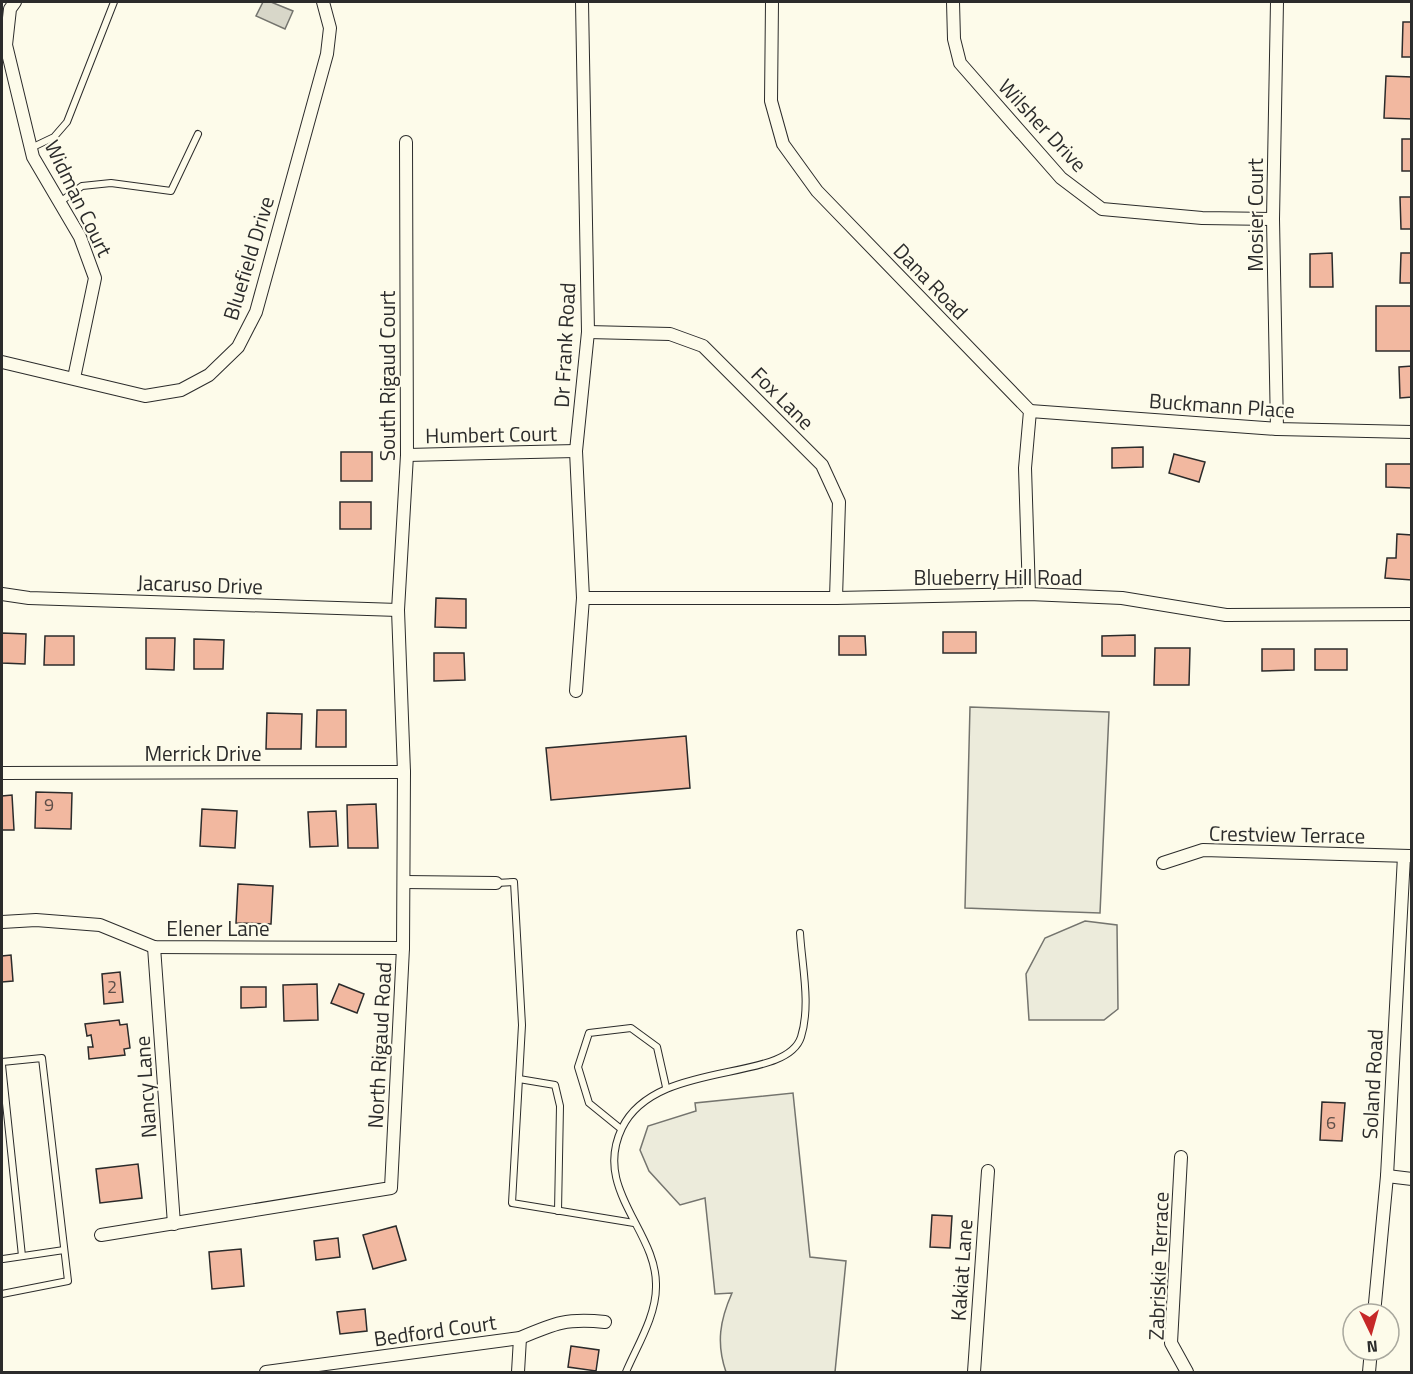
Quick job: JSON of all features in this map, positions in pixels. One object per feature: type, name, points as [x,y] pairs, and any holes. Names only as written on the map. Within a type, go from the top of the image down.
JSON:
[{"type":"street","name":"Bluefield Drive","points":[[2,362],[145,396],[180,390],[209,375],[238,347],[256,312],[327,54],[330,28],[323,2]]},
{"type":"street","name":"Dr Frank Road","points":[[576,691],[583,598],[576,451],[588,332],[582,2]]},
{"type":"street","name":"Dana Road","points":[[772,2],[771,101],[783,144],[817,191],[1030,411]]},
{"type":"street","name":"Wilsher Drive","points":[[953,2],[954,39],[960,63],[1061,177],[1102,209],[1202,218],[1273,219]]},
{"type":"street","name":"Mosier Court","points":[[1277,2],[1273,219],[1277,429]]},
{"type":"street","name":"Widman Court","points":[[11,3],[6,45],[31,148],[80,237],[95,278],[74,378]]},
{"type":"street","name":"South Rigaud Court","points":[[398,610],[407,455],[406,142]]},
{"type":"street","name":"Fox Lane","points":[[588,332],[670,334],[704,346],[822,465],[839,502],[836,598]]},
{"type":"street","name":"Buckmann Place","points":[[1030,411],[1277,429],[1412,432]]},
{"type":"street","points":[[1029,594],[1025,468],[1030,411]]},
{"type":"street","name":"Humbert Court","points":[[407,455],[576,451]]},
{"type":"street","name":"Jacaruso Drive","points":[[2,594],[29,598],[398,610]]},
{"type":"street","name":"Blueberry Hill Road","points":[[583,598],[836,598],[1029,594],[1122,598],[1226,615],[1412,614]]},
{"type":"street","name":"North Rigaud Road","points":[[101,1235],[392,1188],[404,882],[405,772],[398,610]]},
{"type":"street","name":"Merrick Drive","points":[[2,773],[405,772]]},
{"type":"street","name":"Crestview Terrace","points":[[1163,863],[1203,850],[1408,856]]},
{"type":"street","name":"Soland Road","points":[[1375,1302],[1387,1176],[1408,856]]},
{"type":"street","points":[[404,882],[496,883]]},
{"type":"street","name":"Elener Lane","points":[[2,922],[36,920],[100,925],[154,947],[403,948]]},
{"type":"street","name":"Nancy Lane","points":[[154,947],[174,1224]]},
{"type":"street","name":"Zabriskie Terrace","points":[[1181,1156],[1171,1343],[1187,1372]]},
{"type":"street","name":"Kakiat Lane","points":[[974,1372],[988,1171]]},
{"type":"street","points":[[1387,1176],[1412,1179]]},
{"type":"street","name":"Bedford Court","points":[[266,1372],[520,1338],[556,1322],[578,1320],[605,1322]]},
{"type":"street","points":[[518,1372],[520,1338]]},
{"type":"lane","points":[[31,148],[54,137],[67,122],[114,2]]},
{"type":"lane","points":[[60,202],[82,186],[111,183],[171,190],[198,134]]},
{"type":"lane","points":[[496,883],[514,882],[522,1025],[512,1203],[634,1223]]},
{"type":"lane","points":[[626,1372],[654,1306],[656,1287],[649,1247],[626,1209],[617,1182],[615,1160],[621,1129],[638,1106],[649,1096],[666,1087],[780,1058],[800,1040],[806,1015],[800,933]]},
{"type":"lane","points":[[621,1129],[589,1103],[578,1067],[589,1033],[631,1028],[657,1047],[666,1087]]},
{"type":"lane","points":[[2,1294],[68,1281],[42,1058],[2,1064],[22,1256]]},
{"type":"lane","points":[[519,1079],[555,1085],[560,1106],[558,1211]]},
{"type":"lane","points":[[2,1261],[64,1250]]},
{"type":"shaded area","points":[[263,2],[271,2],[293,11],[285,29],[256,16]]},
{"type":"shaded area","points":[[970,707],[1109,712],[1100,913],[965,908]]},
{"type":"shaded area","points":[[1085,921],[1117,925],[1118,1009],[1104,1020],[1029,1020],[1026,974],[1045,938]]},
{"type":"shaded area","points":[[793,1093],[810,1257],[846,1261],[835,1372],[726,1372],[720,1341],[722,1322],[732,1293],[715,1294],[705,1198],[680,1205],[649,1171],[640,1150],[648,1126],[696,1111],[695,1103]]},
{"type":"building","points":[[1403,22],[1412,22],[1412,57],[1402,57]]},
{"type":"building","points":[[1386,76],[1412,77],[1412,119],[1384,118]]},
{"type":"building","points":[[1402,139],[1412,139],[1412,171],[1402,171]]},
{"type":"building","points":[[1400,197],[1412,197],[1412,229],[1401,229]]},
{"type":"building","points":[[1332,253],[1333,287],[1310,287],[1310,254]]},
{"type":"building","points":[[1401,253],[1412,253],[1412,283],[1400,283]]},
{"type":"building","points":[[1376,306],[1412,306],[1412,351],[1376,351]]},
{"type":"building","points":[[1412,366],[1412,397],[1400,398],[1399,367]]},
{"type":"building","points":[[1143,447],[1143,467],[1112,468],[1112,448]]},
{"type":"building","points":[[341,452],[372,452],[372,481],[341,481]]},
{"type":"building","points":[[1174,454],[1205,462],[1199,482],[1169,473]]},
{"type":"building","points":[[1386,464],[1412,464],[1412,488],[1386,487]]},
{"type":"building","points":[[340,502],[371,502],[371,529],[340,529]]},
{"type":"building","points":[[1397,534],[1412,535],[1412,580],[1385,578],[1387,558],[1396,558]]},
{"type":"building","points":[[436,598],[466,599],[466,628],[435,627]]},
{"type":"building","points":[[943,632],[976,632],[976,653],[943,653]]},
{"type":"building","points":[[2,633],[26,634],[25,664],[2,663]]},
{"type":"building","points":[[1135,635],[1135,656],[1102,656],[1102,636]]},
{"type":"building","points":[[45,636],[74,636],[74,665],[44,665]]},
{"type":"building","points":[[839,636],[865,636],[866,655],[839,655]]},
{"type":"building","points":[[146,638],[175,638],[174,670],[146,669]]},
{"type":"building","points":[[194,639],[224,640],[223,669],[194,669]]},
{"type":"building","points":[[1155,648],[1190,648],[1189,685],[1154,685]]},
{"type":"building","points":[[1262,649],[1294,649],[1294,670],[1262,671]]},
{"type":"building","points":[[1315,649],[1347,649],[1347,670],[1315,670]]},
{"type":"building","points":[[434,653],[464,653],[465,680],[434,681]]},
{"type":"building","points":[[317,710],[346,710],[346,747],[316,747]]},
{"type":"building","points":[[267,713],[302,714],[301,749],[266,749]]},
{"type":"building","points":[[686,736],[690,788],[551,800],[546,748]]},
{"type":"building","points":[[36,792],[72,793],[71,829],[35,828]]},
{"type":"building","points":[[12,795],[14,830],[2,830],[2,796]]},
{"type":"building","points":[[376,804],[378,848],[348,848],[347,805]]},
{"type":"building","points":[[202,809],[237,811],[235,848],[200,846]]},
{"type":"building","points":[[336,811],[338,846],[310,847],[308,812]]},
{"type":"building","points":[[238,884],[273,886],[271,924],[236,923]]},
{"type":"building","points":[[11,955],[13,981],[2,982],[2,956]]},
{"type":"building","points":[[120,972],[123,1002],[104,1004],[102,974]]},
{"type":"building","points":[[317,984],[318,1020],[284,1021],[283,985]]},
{"type":"building","points":[[339,984],[364,994],[357,1013],[331,1003]]},
{"type":"building","points":[[241,987],[266,987],[266,1007],[241,1008]]},
{"type":"building","points":[[119,1020],[120,1025],[127,1024],[130,1048],[124,1049],[125,1055],[89,1059],[88,1047],[93,1047],[91,1035],[87,1036],[85,1024]]},
{"type":"building","points":[[1322,1102],[1345,1103],[1342,1141],[1320,1140]]},
{"type":"building","points":[[138,1164],[142,1198],[100,1203],[96,1169]]},
{"type":"building","points":[[932,1215],[952,1216],[950,1248],[930,1247]]},
{"type":"building","points":[[396,1226],[406,1260],[373,1269],[363,1235]]},
{"type":"building","points":[[338,1238],[340,1257],[316,1260],[314,1241]]},
{"type":"building","points":[[241,1249],[244,1286],[212,1289],[209,1252]]},
{"type":"building","points":[[365,1309],[367,1331],[340,1334],[337,1312]]},
{"type":"building","points":[[571,1346],[599,1350],[596,1371],[568,1367]]}]
